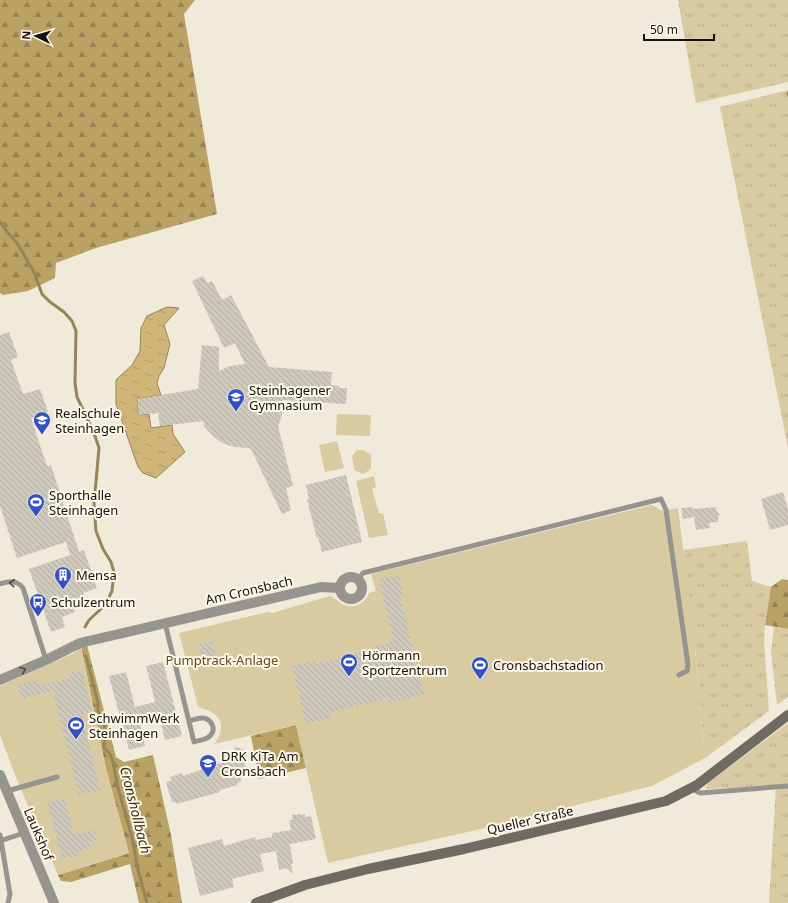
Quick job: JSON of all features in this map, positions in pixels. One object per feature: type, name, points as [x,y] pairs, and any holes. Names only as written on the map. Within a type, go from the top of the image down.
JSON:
[{"type":"main road","name":"Queller Straße","points":[[256,903],[305,885],[368,869],[464,849],[666,801],[697,785],[788,715]]},
{"type":"street","points":[[351,577],[358,579],[363,588],[360,595],[351,600],[344,598],[340,592],[340,588],[340,584],[345,579],[351,577]]},
{"type":"street","name":"Am Cronsbach","points":[[0,680],[80,643],[321,587],[340,588]]},
{"type":"street","name":"Laukshof","points":[[0,775],[54,903]]},
{"type":"lane","points":[[358,579],[363,573],[660,499],[666,510],[688,665],[687,671],[678,675]]},
{"type":"lane","points":[[0,584],[9,581],[20,584],[23,588],[46,660]]},
{"type":"lane","points":[[165,623],[194,742],[205,739],[211,735],[213,729],[209,720],[202,718],[189,721]]},
{"type":"lane","points":[[7,791],[57,777]]},
{"type":"lane","points":[[691,788],[700,793],[788,786]]},
{"type":"lane","points":[[1,841],[24,833]]},
{"type":"lane","points":[[0,835],[10,894],[8,903]]},
{"type":"green space","points":[[0,0],[195,0],[184,14],[217,214],[96,248],[56,263],[55,278],[28,291],[3,295],[0,293]]},
{"type":"green space","points":[[678,0],[788,0],[788,82],[696,103]]},
{"type":"green space","points":[[788,90],[788,448],[720,107]]},
{"type":"green space","points":[[337,414],[371,415],[370,436],[336,435]]},
{"type":"green space","points":[[337,441],[344,468],[325,472],[319,445]]},
{"type":"green space","points":[[357,450],[364,450],[371,455],[371,469],[363,474],[354,470],[352,456]]},
{"type":"green space","points":[[374,476],[376,487],[372,489],[379,513],[383,513],[388,535],[369,538],[356,481]]},
{"type":"green space","name":"Cronsbachstadion","points":[[652,505],[663,511],[678,508],[694,635],[705,758],[652,786],[490,827],[328,863],[296,725],[214,744],[219,736],[221,724],[217,716],[198,706],[179,633],[268,612],[272,613],[330,596],[346,606],[358,605],[367,597],[369,593],[376,591],[371,574]]},
{"type":"green space","points":[[747,541],[752,581],[771,587],[764,640],[769,711],[705,758],[694,635],[683,550]]},
{"type":"green space","points":[[782,579],[788,580],[788,629],[765,625],[771,587]]},
{"type":"green space","points":[[774,627],[788,629],[788,697],[777,705],[771,652]]},
{"type":"green space","points":[[87,645],[116,757],[124,762],[153,755],[171,835],[182,903],[139,903],[130,864],[71,882],[61,881],[58,875],[129,853],[106,769],[81,646]]},
{"type":"green space","points":[[81,646],[106,769],[129,853],[58,875],[17,780],[0,735],[0,686],[74,653]]},
{"type":"green space","points":[[788,723],[788,903],[769,903],[776,786],[705,789],[708,783]]},
{"type":"green space","points":[[296,725],[306,768],[259,779],[251,736]]},
{"type":"water","points":[[167,307],[179,308],[164,325],[170,344],[164,368],[157,383],[161,395],[137,399],[139,415],[149,414],[151,428],[172,425],[173,434],[185,452],[156,478],[143,473],[138,467],[116,404],[116,380],[132,365],[140,351],[141,328],[147,316]]},
{"type":"building","points":[[203,276],[208,283],[212,281],[222,300],[231,295],[269,367],[332,372],[331,385],[339,386],[339,388],[347,388],[346,404],[283,400],[282,415],[278,426],[293,486],[286,488],[291,510],[282,514],[251,449],[234,447],[222,443],[204,426],[203,421],[160,426],[158,413],[139,415],[137,399],[198,389],[202,345],[219,347],[219,371],[230,366],[245,364],[235,343],[224,348],[192,281]]},
{"type":"building","points":[[9,332],[18,357],[11,360],[23,394],[40,389],[48,412],[31,418],[47,466],[51,465],[79,552],[84,550],[97,588],[83,593],[87,603],[73,607],[75,612],[62,617],[65,627],[51,632],[29,569],[70,555],[66,542],[17,558],[0,506],[0,335]]},
{"type":"building","points":[[346,475],[362,542],[322,552],[307,500],[309,499],[306,485]]},
{"type":"building","points":[[783,492],[788,509],[788,525],[770,530],[761,499]]},
{"type":"building","points":[[693,507],[693,509],[716,507],[717,512],[720,514],[718,517],[718,522],[709,523],[710,528],[696,530],[694,517],[683,519],[681,508]]},
{"type":"building","name":"Hörmann Sportzentrum","points":[[399,575],[404,595],[400,596],[424,694],[389,703],[388,698],[328,713],[330,718],[306,724],[292,666],[316,660],[316,664],[373,650],[372,647],[394,641],[379,580]]},
{"type":"building","points":[[212,641],[216,657],[203,659],[199,644]]},
{"type":"building","points":[[163,662],[182,736],[165,740],[160,719],[140,725],[145,746],[129,750],[109,676],[126,672],[135,707],[155,702],[146,666]]},
{"type":"building","name":"SchwimmWerk Steinhagen","points":[[82,670],[92,711],[81,714],[100,790],[79,795],[53,691],[21,699],[18,685],[38,680],[39,686],[71,678],[69,673]]},
{"type":"building","points":[[235,747],[248,751],[240,783],[238,782],[237,785],[220,790],[220,792],[176,804],[175,802],[172,802],[166,782],[172,780],[170,777],[182,773],[183,776],[229,760]]},
{"type":"building","points":[[65,799],[74,835],[94,830],[97,841],[90,843],[91,848],[78,852],[79,855],[62,859],[48,803]]},
{"type":"building","points":[[305,814],[305,817],[311,816],[316,839],[290,844],[293,874],[286,868],[279,870],[276,851],[260,854],[264,871],[232,879],[234,887],[200,896],[188,848],[222,839],[224,846],[255,837],[256,840],[272,837],[272,833],[291,830],[289,820],[292,820],[292,815]]},
{"type":"waterway","name":"Cronshollbach","points":[[0,222],[17,243],[27,260],[34,272],[42,294],[64,312],[72,321],[76,331],[75,383],[77,397],[94,433],[99,448],[94,504],[96,531],[103,549],[111,562],[114,572],[112,591],[109,597],[102,608],[89,620],[85,627]]},
{"type":"waterway","name":"Cronshollbach","points":[[86,656],[98,703],[98,711],[105,722],[104,748],[110,754],[113,762],[118,788],[132,837],[138,870],[147,903]]},
{"type":"place","name":"Steinhagener Gymnasium","points":[[236,412]]},
{"type":"place","name":"Realschule Steinhagen","points":[[42,435]]},
{"type":"place","name":"Sporthalle Steinhagen","points":[[36,517]]},
{"type":"place","name":"Mensa","points":[[63,590]]},
{"type":"place","name":"Schulzentrum","points":[[38,617]]},
{"type":"place","name":"Hörmann Sportzentrum","points":[[349,677]]},
{"type":"place","name":"Cronsbachstadion","points":[[480,680]]},
{"type":"place","name":"SchwimmWerk Steinhagen","points":[[76,740]]},
{"type":"place","name":"DRK KiTa Am Cronsbach","points":[[208,778]]},
{"type":"park label","name":"Pumptrack-Anlage","points":[[222,660]]}]
